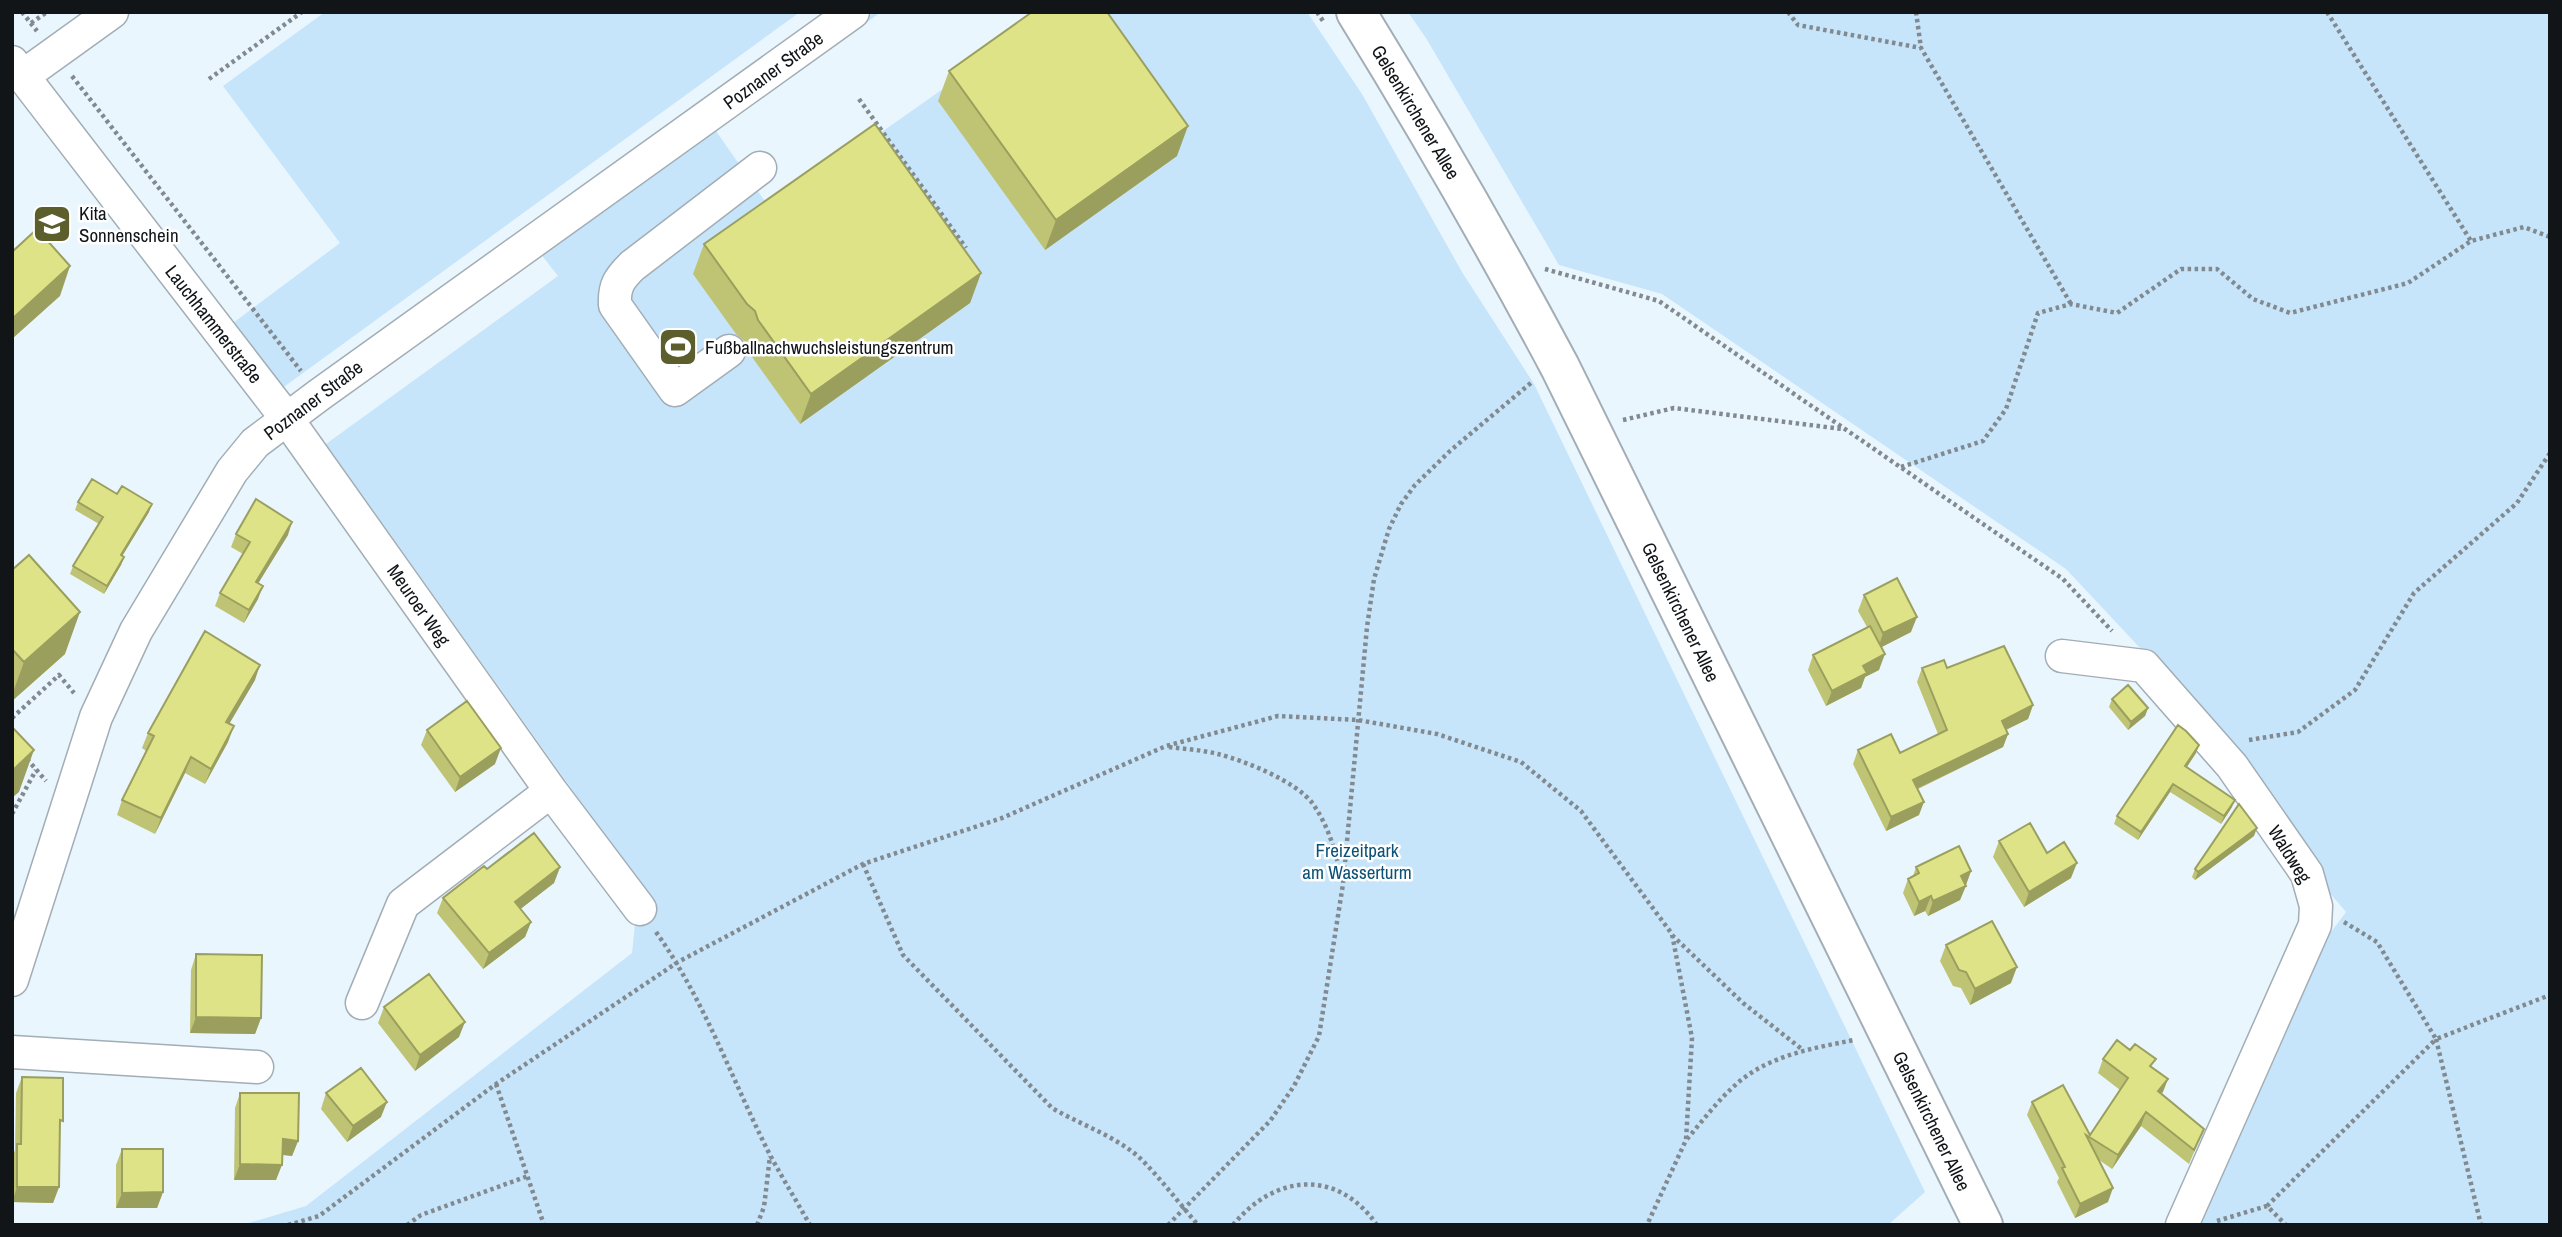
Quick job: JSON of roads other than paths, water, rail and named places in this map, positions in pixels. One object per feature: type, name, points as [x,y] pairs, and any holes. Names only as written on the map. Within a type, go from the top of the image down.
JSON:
[{"type":"main road","name":"Gelsenkirchener Allee","points":[[1356,12],[1501,256],[1560,367],[1983,1225]]},
{"type":"street","points":[[17,69],[54,53],[113,12]]},
{"type":"street","name":"Poznaner Straße","points":[[12,980],[96,717],[136,631],[232,471],[255,443],[853,12]]},
{"type":"street","name":"Lauchhammerstraße","points":[[17,69],[287,419]]},
{"type":"street","points":[[729,352],[675,390],[615,305],[614,290],[621,277],[632,266],[760,168]]},
{"type":"street","name":"Meuroer Weg","points":[[287,419],[551,791],[640,909]]},
{"type":"street","name":"Waldweg","points":[[2062,656],[2144,666],[2232,766],[2307,874],[2316,906],[2315,925],[2182,1225]]},
{"type":"street","points":[[362,1003],[403,904],[551,791]]},
{"type":"street","points":[[12,1052],[257,1067]]},
{"type":"place","name":"Kita Sonnenschein","points":[[52,224]]},
{"type":"place","name":"Fußballnachwuchsleistungszentrum","points":[[678,347]]},
{"type":"park label","name":"Freizeitpark am Wasserturm","points":[[1357,861]]}]
